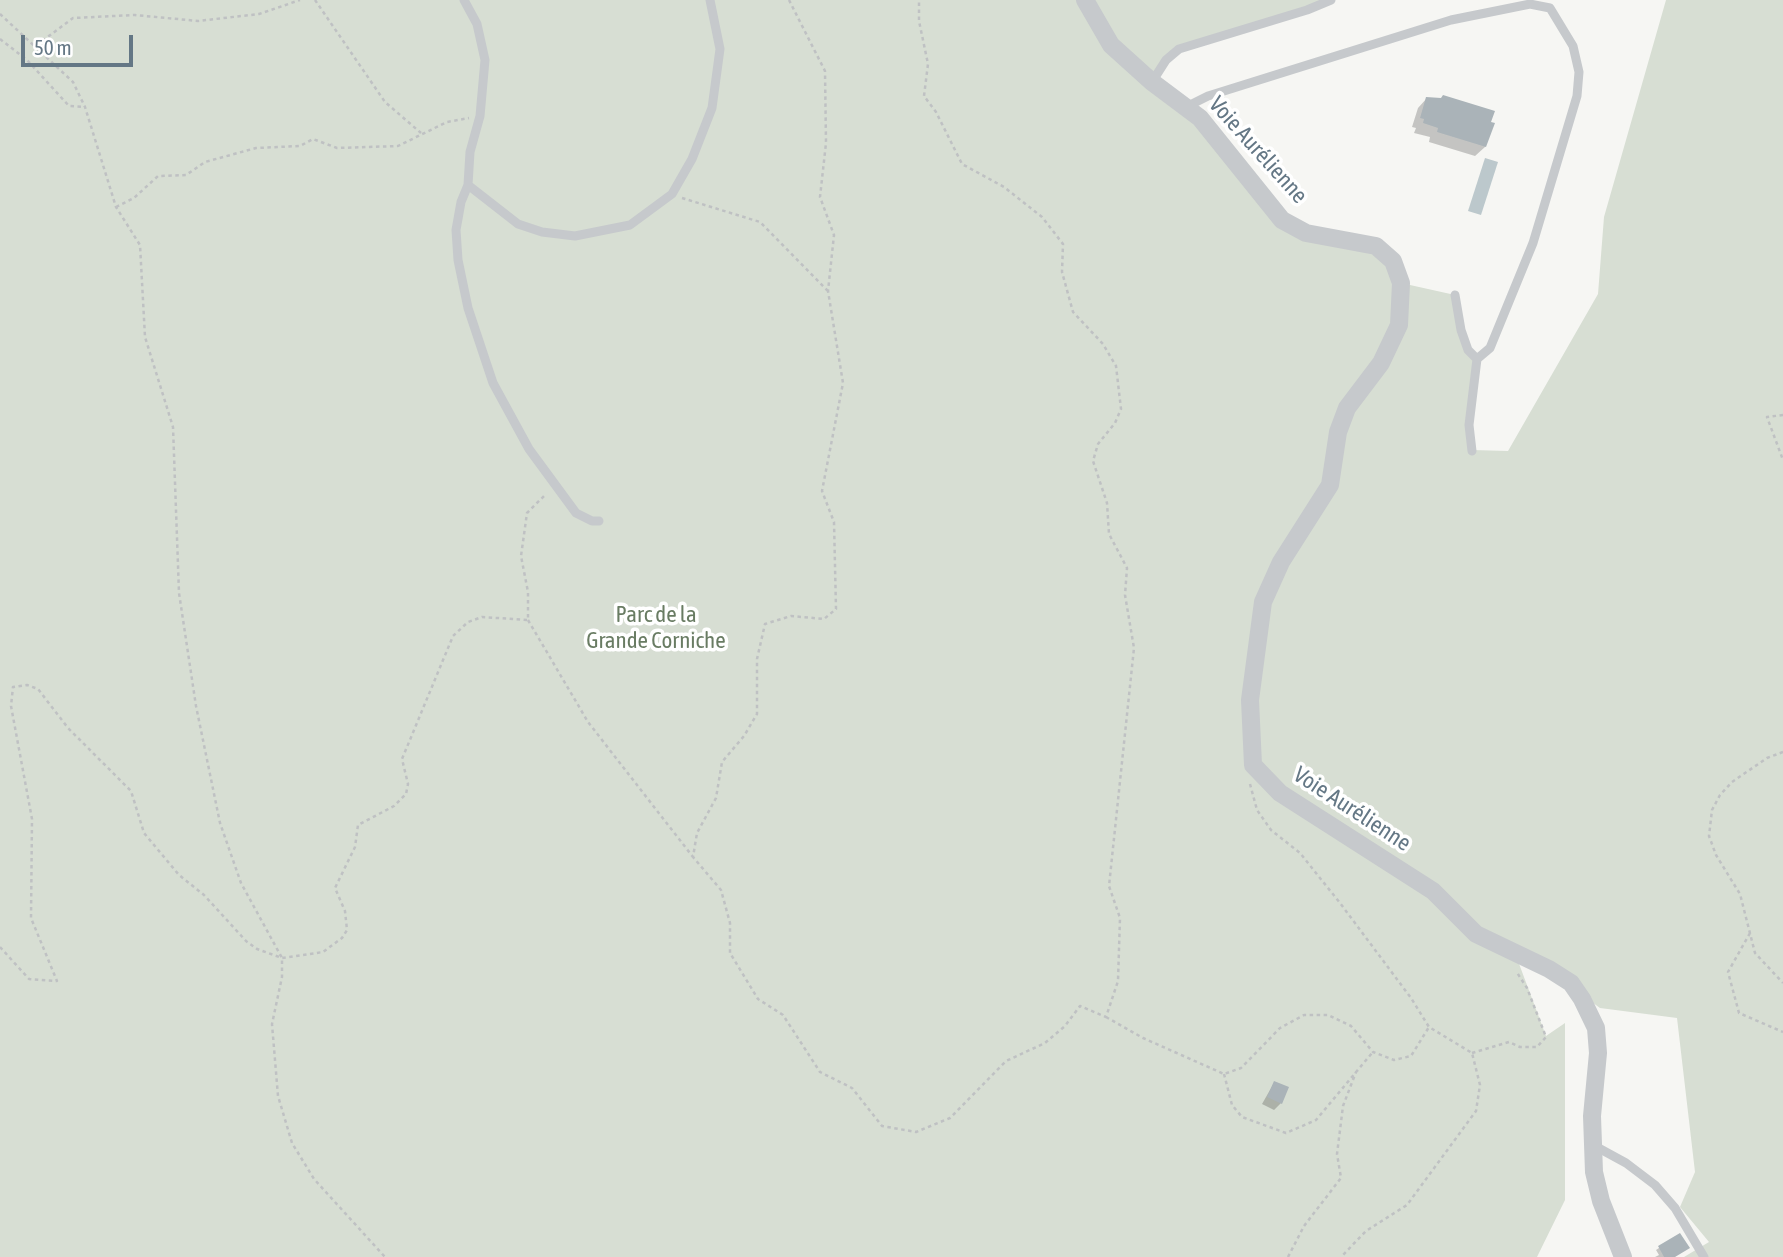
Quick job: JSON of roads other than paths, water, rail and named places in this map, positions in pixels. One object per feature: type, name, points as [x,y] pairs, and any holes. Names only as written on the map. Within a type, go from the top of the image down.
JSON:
[{"type":"street","name":"Voie Aurélienne","points":[[1085,0],[1111,45],[1152,82],[1200,118],[1282,219],[1306,233],[1376,246],[1393,261],[1401,283],[1399,325],[1381,363],[1347,408],[1338,432],[1330,485],[1282,562],[1263,602],[1250,700],[1253,765],[1280,793],[1433,891],[1476,934],[1514,951],[1571,983],[1596,1028],[1598,1053],[1592,1116],[1594,1172],[1601,1202],[1623,1257]]},
{"type":"lane","points":[[464,0],[477,24],[485,60],[480,116],[470,152],[468,185],[461,202],[456,230],[458,260],[468,308],[492,383],[529,450],[576,513],[592,521],[599,521]]},
{"type":"lane","points":[[468,185],[518,224],[542,232],[575,236],[630,225],[672,194],[692,159],[712,108],[720,49],[710,0]]},
{"type":"lane","points":[[1152,82],[1166,60],[1179,49],[1307,10],[1331,0]]},
{"type":"lane","points":[[1186,107],[1208,96],[1451,20],[1530,4],[1550,8],[1573,46],[1579,72],[1577,96],[1533,243],[1490,348],[1477,359],[1469,425],[1472,451]]},
{"type":"lane","points":[[1455,295],[1461,330],[1468,350],[1477,359]]},
{"type":"lane","points":[[1593,1145],[1626,1163],[1655,1185],[1675,1208],[1704,1257]]},
{"type":"park label","name":"Parc de la Grande Corniche","points":[[656,628]]}]
